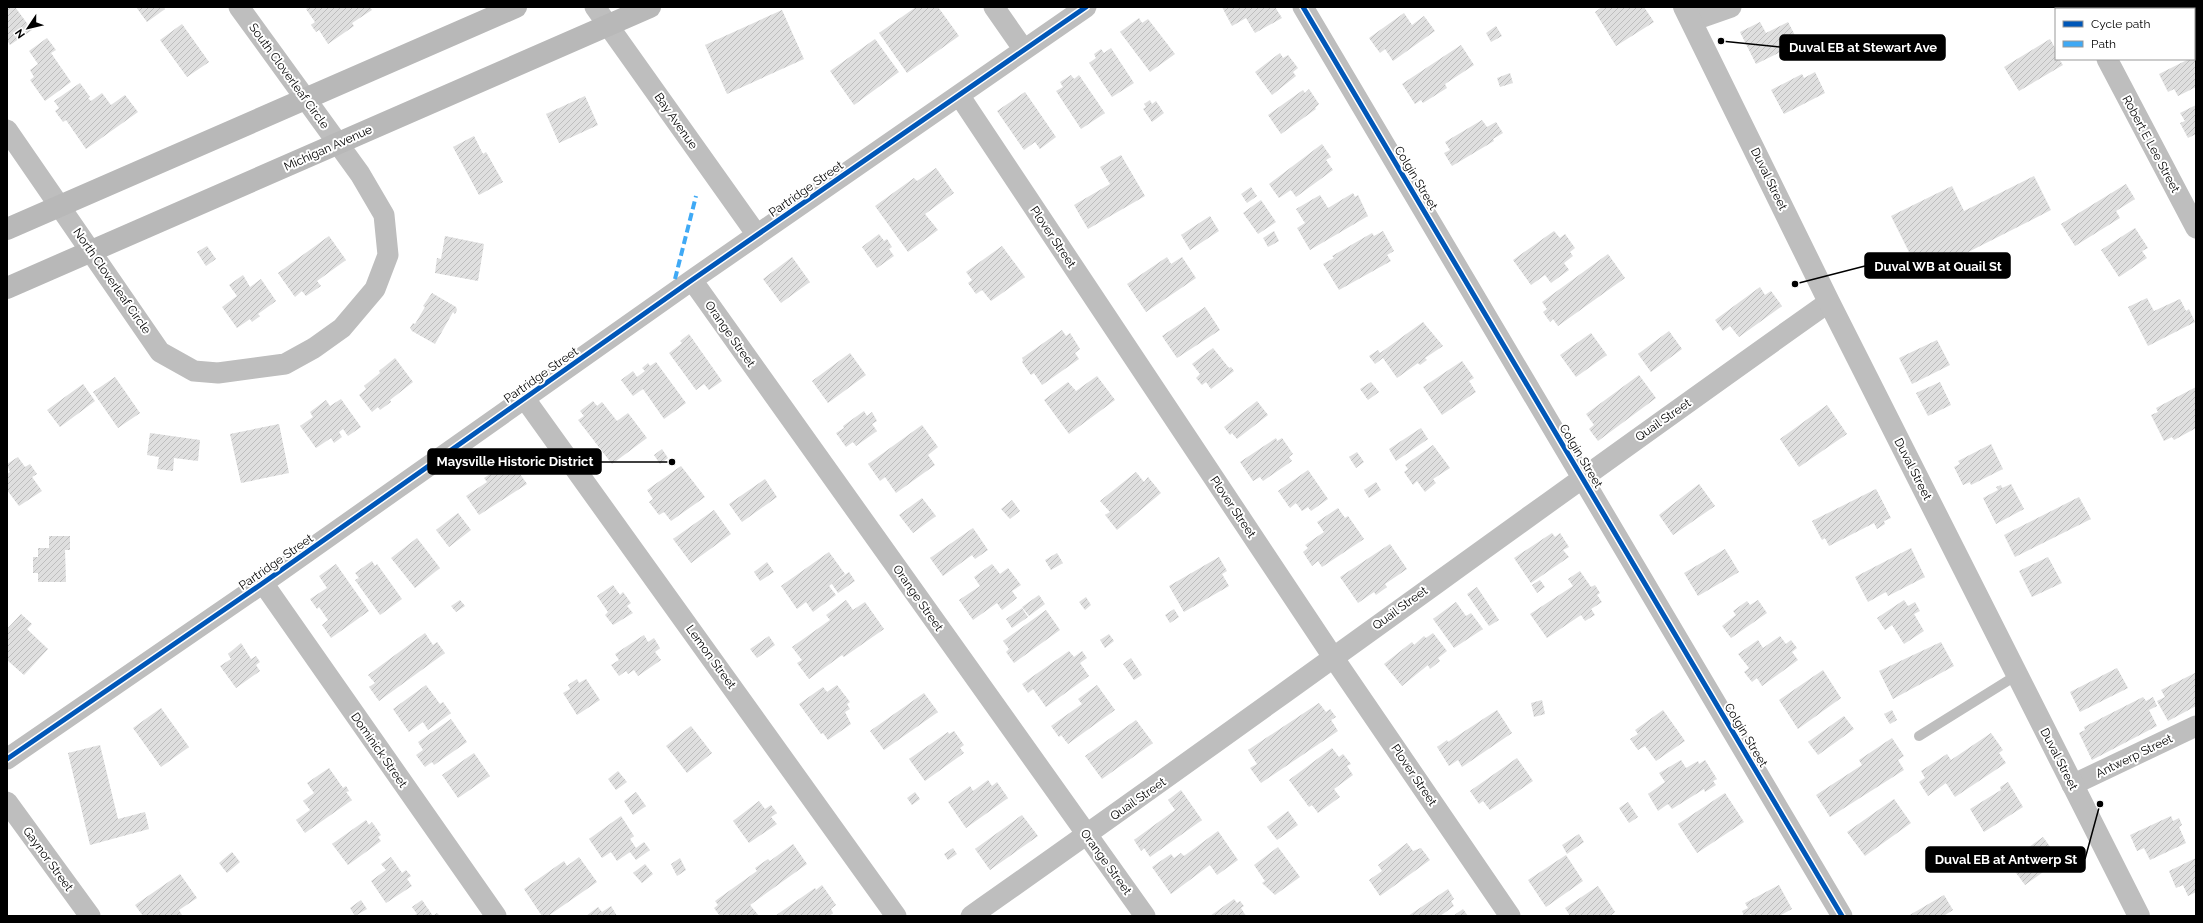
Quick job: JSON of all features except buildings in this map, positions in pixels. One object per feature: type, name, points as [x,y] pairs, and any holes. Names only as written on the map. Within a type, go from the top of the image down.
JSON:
[{"type":"main road","points":[[7,229],[516,7]]},
{"type":"main road","name":"Michigan Avenue","points":[[7,288],[650,7]]},
{"type":"street","name":"South Cloverleaf Circle","points":[[239,7],[360,174],[384,215],[388,255],[375,289],[342,328],[314,348],[285,364],[252,368]]},
{"type":"street","name":"Bay Avenue","points":[[595,7],[757,235]]},
{"type":"street","points":[[994,7],[1024,50]]},
{"type":"street","name":"Partridge Street","points":[[7,759],[263,583],[692,280],[1086,7]]},
{"type":"street","name":"Colgin Street","points":[[1303,7],[1842,916]]},
{"type":"street","points":[[1687,12],[1731,7]]},
{"type":"street","name":"Duval Street","points":[[1687,12],[1829,302],[2138,916]]},
{"type":"street","name":"Robert E Lee Street","points":[[2108,60],[2196,228]]},
{"type":"street","name":"Plover Street","points":[[959,95],[1333,657],[1510,916]]},
{"type":"street","name":"North Cloverleaf Circle","points":[[7,130],[160,352],[194,371],[218,373],[252,368]]},
{"type":"street","name":"Orange Street","points":[[692,280],[1145,916]]},
{"type":"street","name":"Quail Street","points":[[971,916],[1170,777],[1582,477],[1829,302]]},
{"type":"street","name":"Lemon Street","points":[[525,399],[896,916]]},
{"type":"street","name":"Dominick Street","points":[[263,583],[496,916]]},
{"type":"street","name":"Antwerp Street","points":[[2072,785],[2196,726]]},
{"type":"street","name":"Gaynor Street","points":[[7,802],[90,916]]},
{"type":"lane","points":[[1918,736],[2017,675]]},
{"type":"marked path","points":[[675,279],[696,196]]},
{"type":"cycle path","points":[[7,759],[263,583],[692,280],[1086,7]]},
{"type":"cycle path","points":[[1303,7],[1842,916]]},
{"type":"place","name":"Duval EB at Stewart Ave","points":[[1721,41]]},
{"type":"place","name":"Duval WB at Quail St","points":[[1795,284]]},
{"type":"place","name":"Maysville Historic District","points":[[672,462]]},
{"type":"place","name":"Duval EB at Antwerp St","points":[[2100,804]]}]
